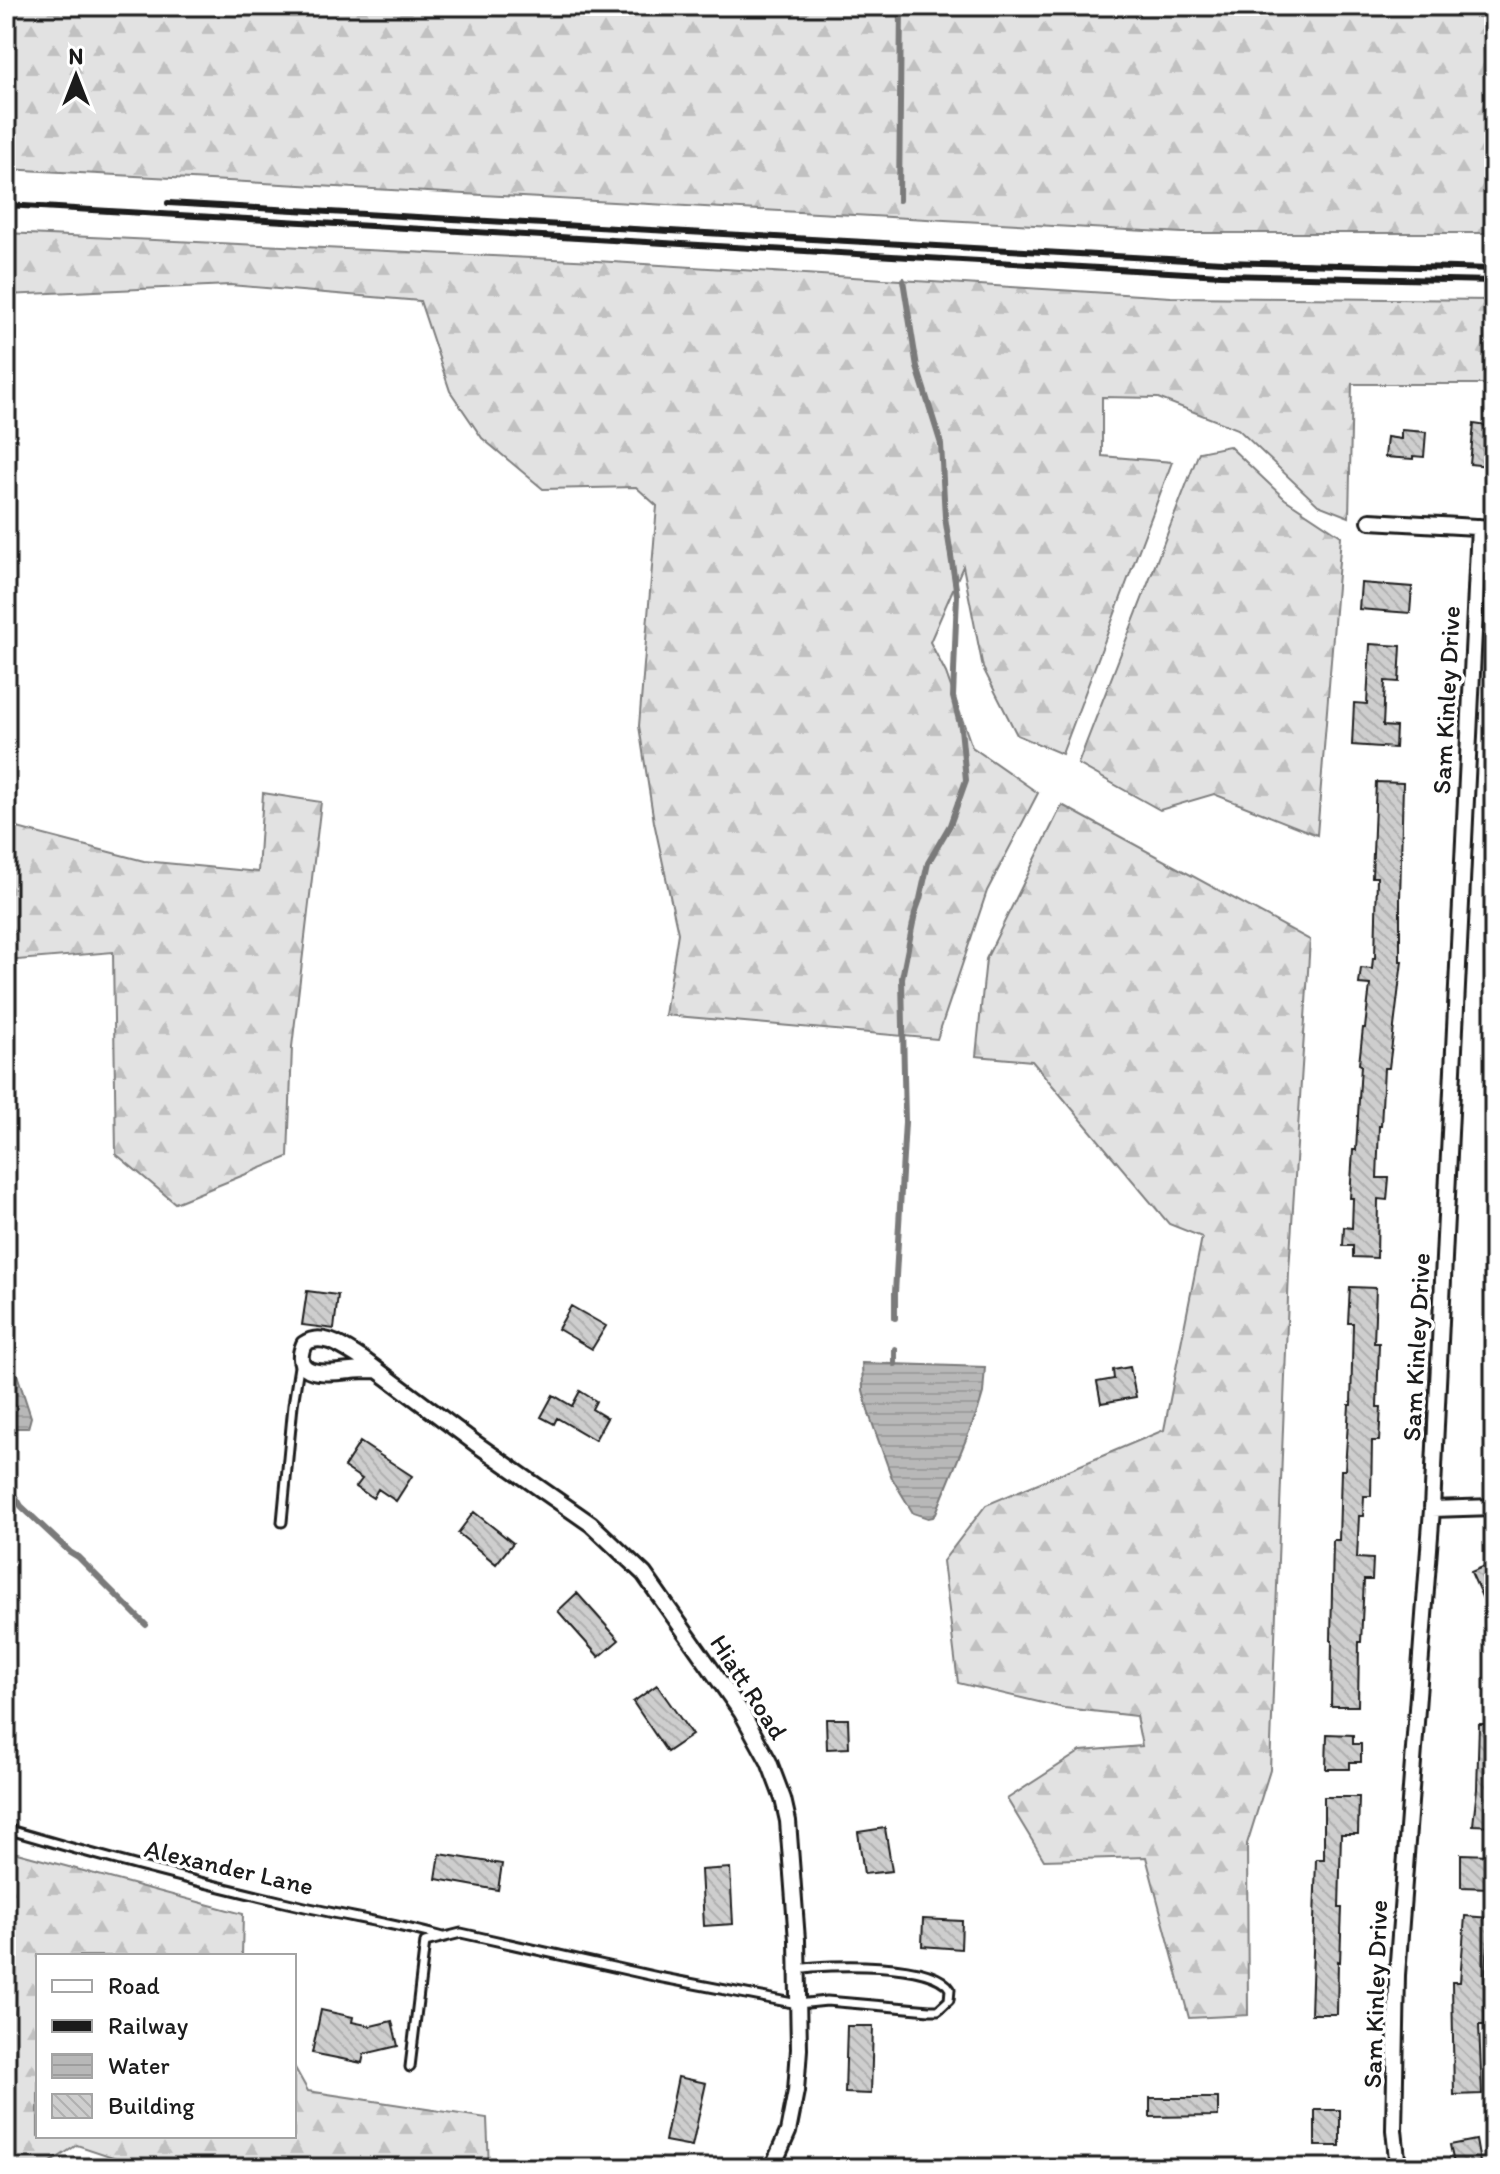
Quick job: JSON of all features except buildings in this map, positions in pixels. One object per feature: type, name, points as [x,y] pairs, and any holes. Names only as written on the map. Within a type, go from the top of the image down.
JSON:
[{"type":"street","points":[[1370,521],[1486,528]]},
{"type":"street","name":"Sam Kinley Drive","points":[[1398,2168],[1394,2130],[1397,1975],[1432,1509],[1486,528]]},
{"type":"street","name":"Hiatt Road","points":[[300,1358],[304,1344],[310,1340],[320,1339],[345,1349],[591,1524],[645,1576],[742,1713],[769,1762],[788,1821],[798,1969],[796,2091],[788,2132],[772,2168]]},
{"type":"street","points":[[300,1358],[304,1367],[316,1373],[377,1370]]},
{"type":"street","points":[[1432,1509],[1494,1507]]},
{"type":"lane","points":[[282,1522],[300,1358]]},
{"type":"lane","name":"Alexander Lane","points":[[6,1829],[94,1856],[295,1905],[445,1937],[461,1933],[798,2004],[827,2001],[938,2010],[949,2000],[950,1989],[944,1981],[919,1973],[831,1965],[798,1969]]},
{"type":"lane","points":[[410,2067],[425,1942],[445,1937]]},
{"type":"green space","points":[[6,6],[1494,6],[1494,233],[1183,233],[6,169]]},
{"type":"green space","points":[[6,233],[596,261],[1171,297],[1494,300],[1494,384],[1352,384],[1349,517],[1318,505],[1238,429],[1158,398],[1102,397],[1102,456],[1172,462],[1062,754],[1017,735],[983,668],[963,566],[930,642],[946,673],[972,747],[1038,793],[987,891],[937,1039],[665,1015],[678,933],[654,822],[639,726],[657,506],[636,487],[543,489],[482,438],[450,391],[420,301],[230,285],[6,295]]},
{"type":"green space","points":[[1229,446],[1285,499],[1341,536],[1317,835],[1214,794],[1160,810],[1078,764],[1199,452]]},
{"type":"green space","points":[[263,793],[321,802],[292,1047],[288,1157],[175,1203],[116,1154],[113,952],[6,961],[6,825],[144,861],[258,872]]},
{"type":"green space","points":[[1062,805],[1310,940],[1289,1271],[1270,1770],[1247,1844],[1248,2015],[1189,2018],[1146,1857],[1044,1860],[1007,1799],[1081,1751],[1142,1746],[1136,1716],[1064,1708],[958,1683],[943,1561],[986,1505],[1164,1430],[1202,1237],[1169,1224],[1032,1061],[976,1056],[986,959]]},
{"type":"green space","points":[[6,1850],[243,1914],[242,1954],[36,1954],[36,2138],[296,2138],[296,2070],[308,2091],[487,2118],[489,2168],[146,2168],[77,2145],[42,2168],[6,2168]]},
{"type":"water","points":[[6,1355],[14,1365],[31,1417],[28,1428],[6,1425]]},
{"type":"water","points":[[862,1363],[985,1367],[978,1410],[933,1517],[913,1513],[892,1478],[869,1414],[863,1390]]},
{"type":"waterway","points":[[899,200],[901,6]]},
{"type":"waterway","points":[[895,1318],[905,1122],[902,978],[928,863],[950,825],[966,780],[961,728],[953,697],[957,595],[945,517],[941,444],[917,367],[903,280]]},
{"type":"waterway","points":[[895,1349],[895,1364]]},
{"type":"waterway","points":[[6,1488],[146,1625]]},
{"type":"railway","points":[[168,203],[1222,262],[1494,269]]},
{"type":"railway","points":[[6,205],[1221,275],[1494,281]]}]
